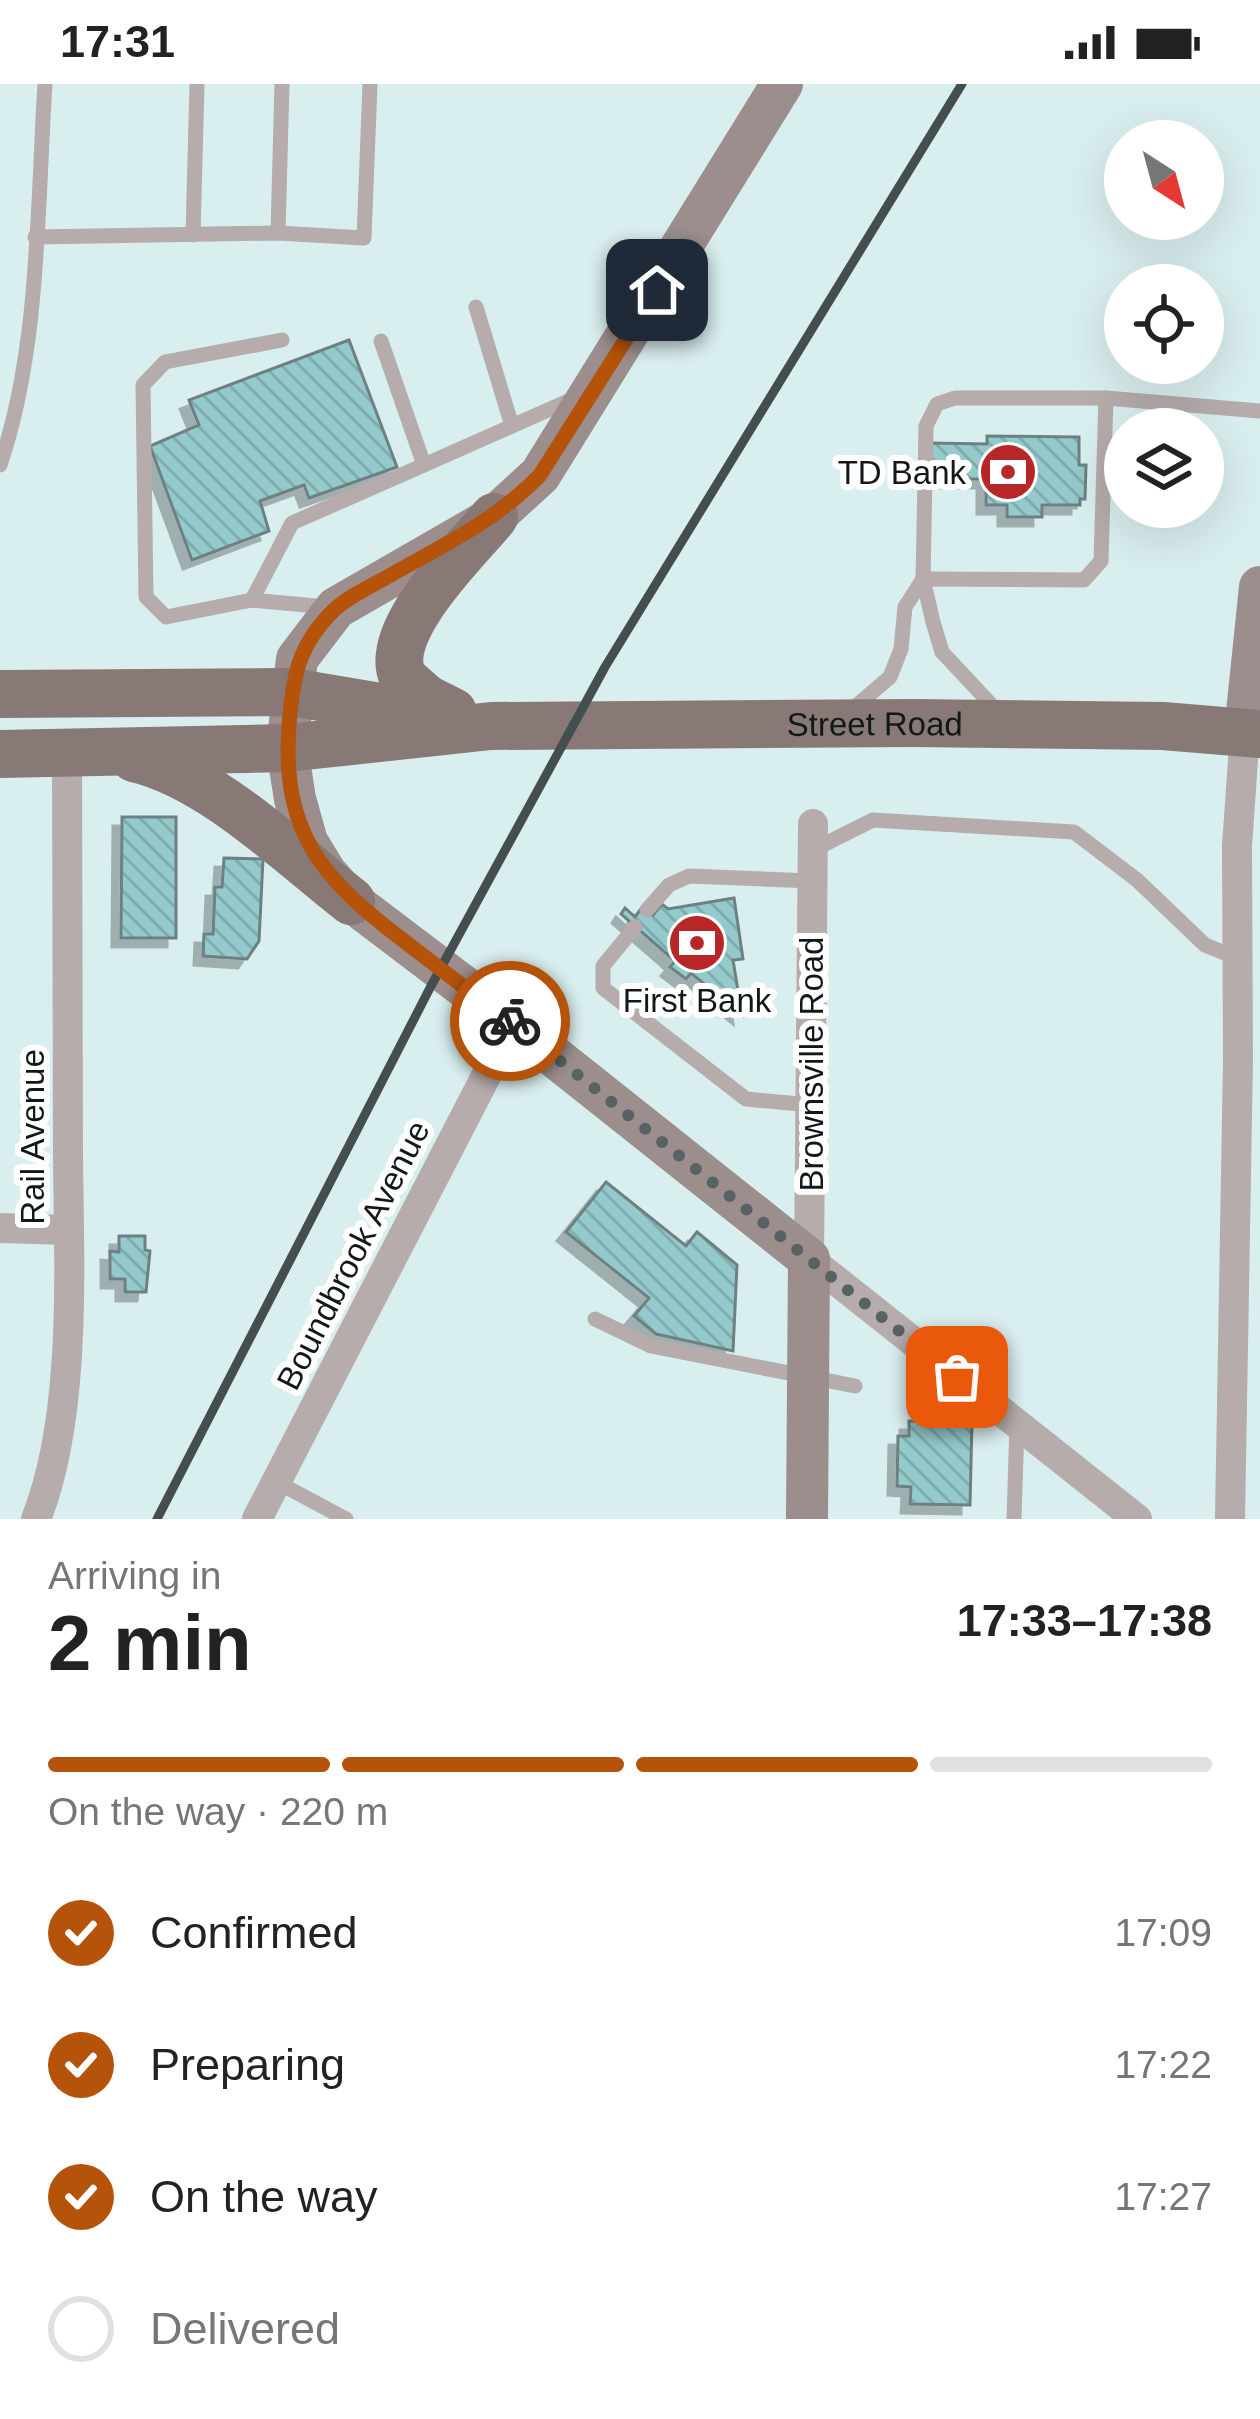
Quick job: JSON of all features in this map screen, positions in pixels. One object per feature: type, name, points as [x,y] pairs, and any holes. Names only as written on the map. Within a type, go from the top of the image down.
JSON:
[{"type":"main road","points":[[491,726],[427,699],[403,678],[398,658],[418,610],[494,517]]},
{"type":"main road","name":"Street Road","points":[[0,694],[291,692],[491,726]]},
{"type":"main road","name":"Street Road","points":[[0,754],[287,748],[491,726],[1011,724],[1162,726],[1252,733]]},
{"type":"main road","points":[[87,752],[160,764],[202,788],[365,912]]},
{"type":"street","points":[[782,84],[540,475],[494,517],[336,608],[297,658],[287,748],[295,799],[307,842],[326,873],[365,912],[1137,1519]]},
{"type":"street","points":[[1230,1519],[1237,846],[1252,733],[1260,587]]},
{"type":"street","name":"Rail Avenue","points":[[36,1519],[57,1442],[63,1392],[87,752]]},
{"type":"street","name":"Brownsville Road","points":[[807,1519],[813,852]]},
{"type":"street","name":"Boundbrook Avenue","points":[[257,1519],[498,1013]]},
{"type":"street","points":[[0,1228],[68,1229]]},
{"type":"lane","points":[[0,465],[13,428],[32,290],[45,84]]},
{"type":"lane","points":[[193,235],[197,84]]},
{"type":"lane","points":[[278,233],[282,84]]},
{"type":"lane","points":[[35,237],[278,233],[364,238],[370,84]]},
{"type":"lane","points":[[476,308],[512,425]]},
{"type":"lane","points":[[282,340],[165,362],[143,385],[146,598],[166,617],[252,600],[336,608]]},
{"type":"lane","points":[[381,341],[424,464]]},
{"type":"lane","points":[[252,600],[292,523],[594,389]]},
{"type":"lane","points":[[1011,724],[942,652],[923,579],[926,426],[937,404],[955,398],[1106,398],[1260,411]]},
{"type":"lane","points":[[923,579],[1084,580],[1100,561],[1106,398]]},
{"type":"lane","points":[[836,723],[890,677],[901,649],[905,607],[923,579]]},
{"type":"lane","points":[[647,910],[669,885],[688,876],[813,852],[873,820],[1074,832],[1137,880],[1205,945],[1238,959]]},
{"type":"lane","points":[[635,927],[603,966],[603,988],[746,1099],[811,1105]]},
{"type":"lane","points":[[595,1319],[651,1346],[855,1386]]},
{"type":"lane","points":[[1014,1519],[1017,1422]]},
{"type":"lane","points":[[277,1482],[346,1519]]},
{"type":"building","points":[[349,340],[397,467],[309,498],[304,485],[260,501],[269,531],[192,560],[150,446],[199,425],[189,400]]},
{"type":"building","name":"TD Bank","points":[[987,436],[1079,437],[1079,465],[1086,465],[1085,499],[1080,499],[1080,505],[1042,505],[1042,517],[1007,517],[1007,505],[986,505],[986,479],[930,479],[930,443],[987,444]]},
{"type":"building","points":[[122,817],[176,817],[176,938],[121,938]]},
{"type":"building","points":[[224,858],[263,859],[259,941],[247,959],[203,956],[204,934],[213,934],[215,887],[222,887]]},
{"type":"building","name":"First Bank","points":[[734,898],[743,959],[733,960],[742,1015],[691,973],[686,979],[670,967],[675,961],[621,914],[625,908],[635,917],[643,906],[653,915],[662,904],[668,909]]},
{"type":"building","points":[[606,1182],[686,1246],[697,1232],[737,1265],[733,1351],[656,1334],[634,1316],[649,1298],[566,1232]]},
{"type":"building","points":[[119,1236],[145,1236],[145,1250],[150,1251],[146,1292],[125,1292],[125,1279],[110,1279],[110,1251],[119,1252]]},
{"type":"building","points":[[909,1421],[972,1421],[970,1505],[910,1504],[911,1487],[897,1486],[898,1436],[909,1436]]},
{"type":"railway","points":[[157,1519],[431,986],[605,667],[962,84]]},
{"type":"way so far","points":[[510,1021],[957,1377]]},
{"type":"place","name":"TD Bank","points":[[1008,472]]},
{"type":"place","name":"First Bank","points":[[697,943]]},
{"type":"route","points":[[510,1021],[351,901],[307,842],[287,748],[297,658],[336,608],[494,517],[522,494],[540,475],[657,290]]}]
